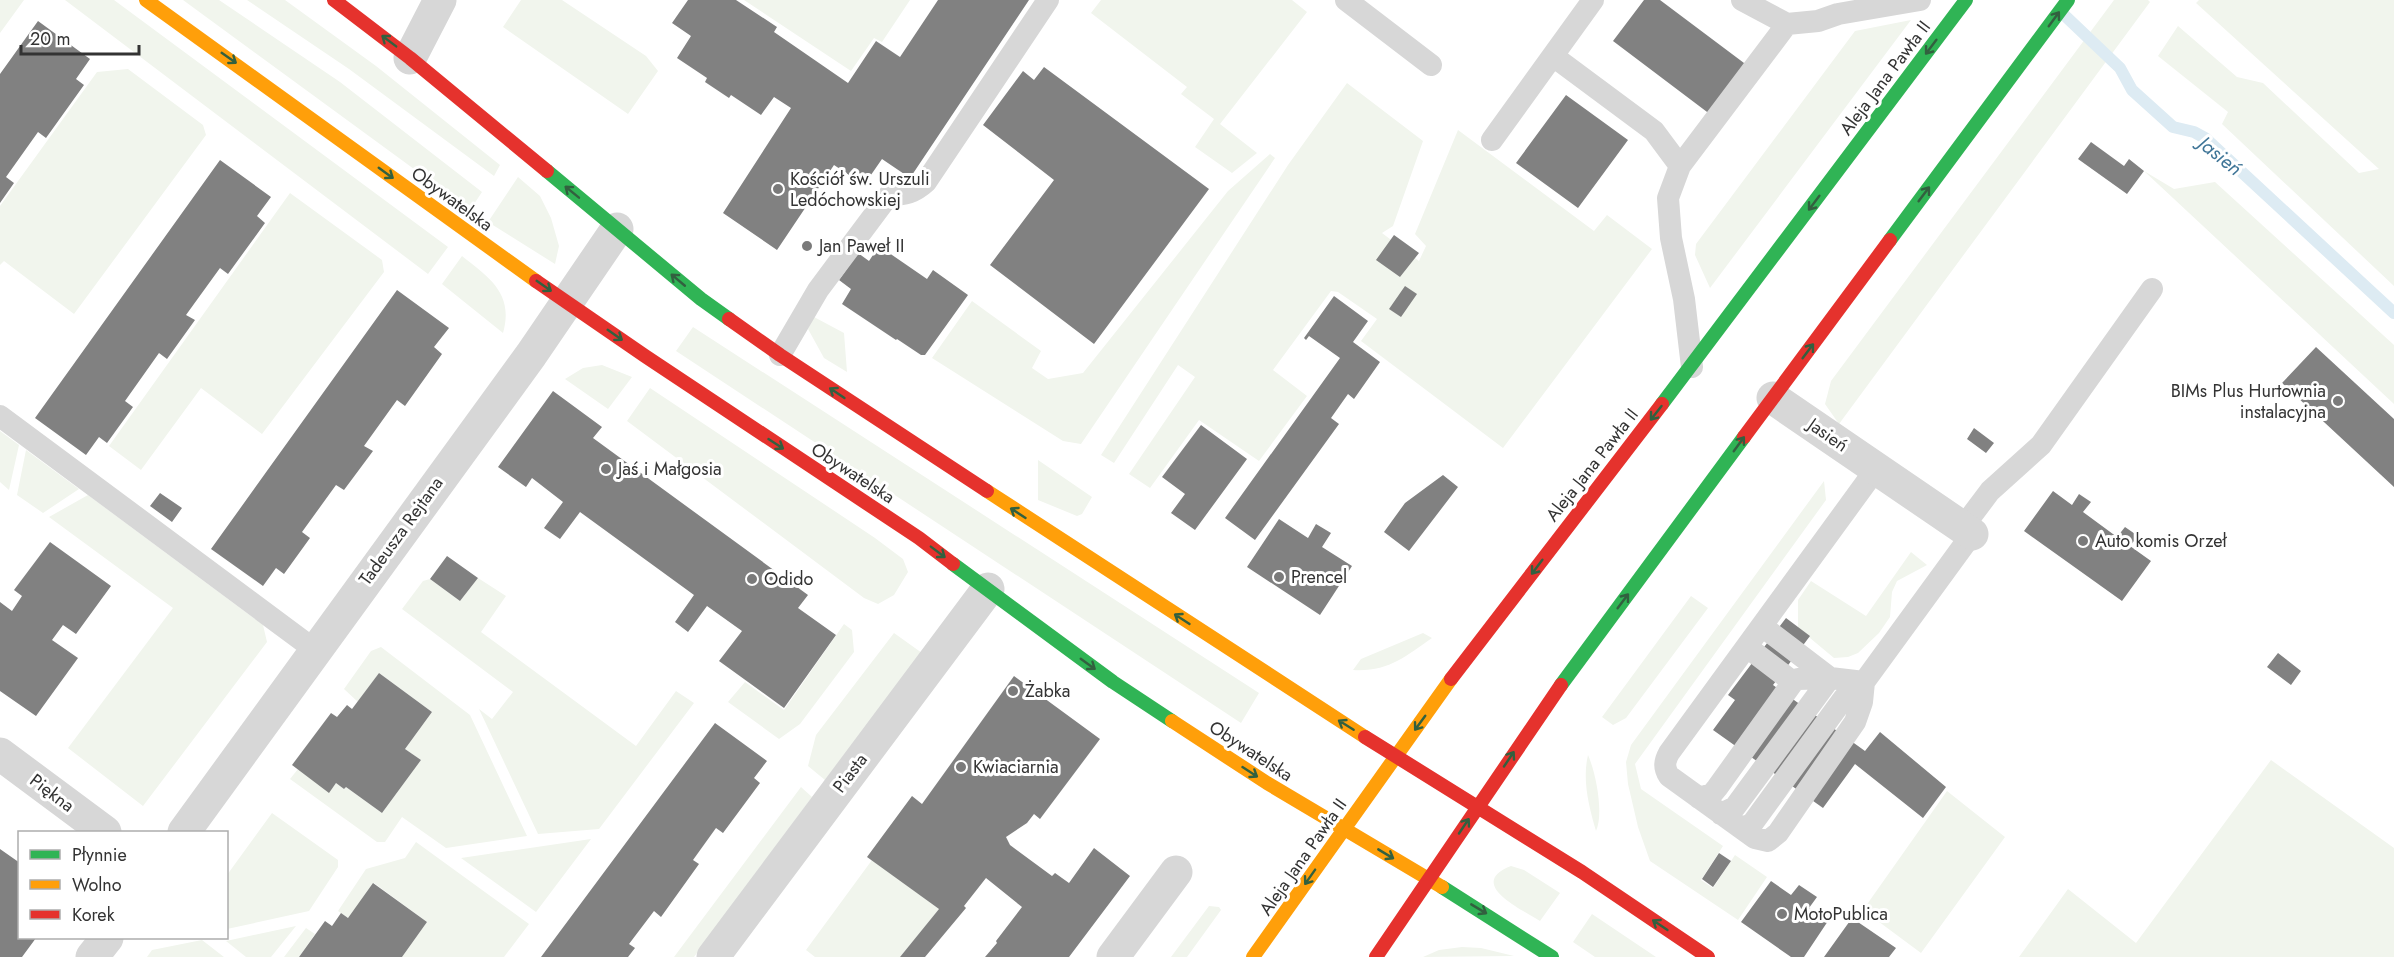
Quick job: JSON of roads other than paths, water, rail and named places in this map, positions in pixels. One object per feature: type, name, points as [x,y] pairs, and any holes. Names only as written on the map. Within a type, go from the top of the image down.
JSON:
[{"type":"main road","name":"Obywatelska","points":[[146,0],[467,233],[732,415],[919,538],[1113,682],[1267,783],[1482,910],[1552,957]]},
{"type":"main road","points":[[334,0],[410,58],[700,298],[780,355],[1053,537],[1477,808],[1582,872],[1708,957]]},
{"type":"main road","name":"Aleja Jana Pawła II","points":[[1253,957],[1395,756],[1561,534],[1692,366],[1966,0]]},
{"type":"main road","points":[[1376,957],[1553,695],[2068,0]]},
{"type":"street","points":[[410,58],[440,0]]},
{"type":"street","name":"Tadeusza Rejtana","points":[[185,831],[531,354],[617,229]]},
{"type":"street","name":"Jasień","points":[[1773,398],[1967,531]]},
{"type":"street","name":"Piasta","points":[[713,957],[988,589]]},
{"type":"street","name":"Piękna","points":[[0,754],[104,831]]},
{"type":"street","points":[[1113,957],[1176,872]]},
{"type":"street","points":[[92,957],[106,939]]},
{"type":"lane","points":[[780,355],[814,295],[889,195],[902,195],[915,191],[926,182],[1048,0]]},
{"type":"lane","points":[[1346,0],[1431,65]]},
{"type":"lane","points":[[1492,140],[1593,0]]},
{"type":"lane","points":[[1742,0],[1787,24],[1818,21],[1838,14],[1920,0]]},
{"type":"lane","points":[[1692,366],[1684,299],[1671,238],[1668,198],[1680,166],[1787,24]]},
{"type":"lane","points":[[1553,56],[1654,131],[1680,166]]},
{"type":"lane","points":[[1876,469],[1665,762],[1665,770],[1669,776],[1755,838],[1768,841],[1778,833],[1855,722],[1862,702],[1864,682],[1967,531],[1990,490],[2041,445],[2152,289]]},
{"type":"lane","points":[[0,416],[315,650]]},
{"type":"lane","points":[[1762,626],[1830,678]]},
{"type":"lane","points":[[1747,647],[1793,682]]},
{"type":"lane","points":[[1700,798],[1712,794],[1718,788],[1793,682],[1798,679],[1830,678],[1864,682]]},
{"type":"lane","points":[[1721,814],[1735,807],[1830,678]]},
{"type":"waterway","name":"Jasień","points":[[2060,11],[2120,68],[2132,90],[2173,127],[2194,132],[2205,138],[2394,313]]},
{"type":"place","name":"Kościół św. Urszuli Ledóchowskiej","points":[[778,189]]},
{"type":"place","name":"Jan Paweł II","points":[[807,246]]},
{"type":"place","name":"BIMs Plus Hurtownia instalacyjna","points":[[2338,401]]},
{"type":"place","name":"Jaś i Małgosia","points":[[606,469]]},
{"type":"place","name":"Auto komis Orzeł","points":[[2083,541]]},
{"type":"place","name":"Prencel","points":[[1279,577]]},
{"type":"place","name":"Odido","points":[[752,579]]},
{"type":"place","name":"Żabka","points":[[1013,691]]},
{"type":"place","name":"Kwiaciarnia","points":[[961,767]]},
{"type":"place","name":"MotoPublica","points":[[1782,914]]}]
